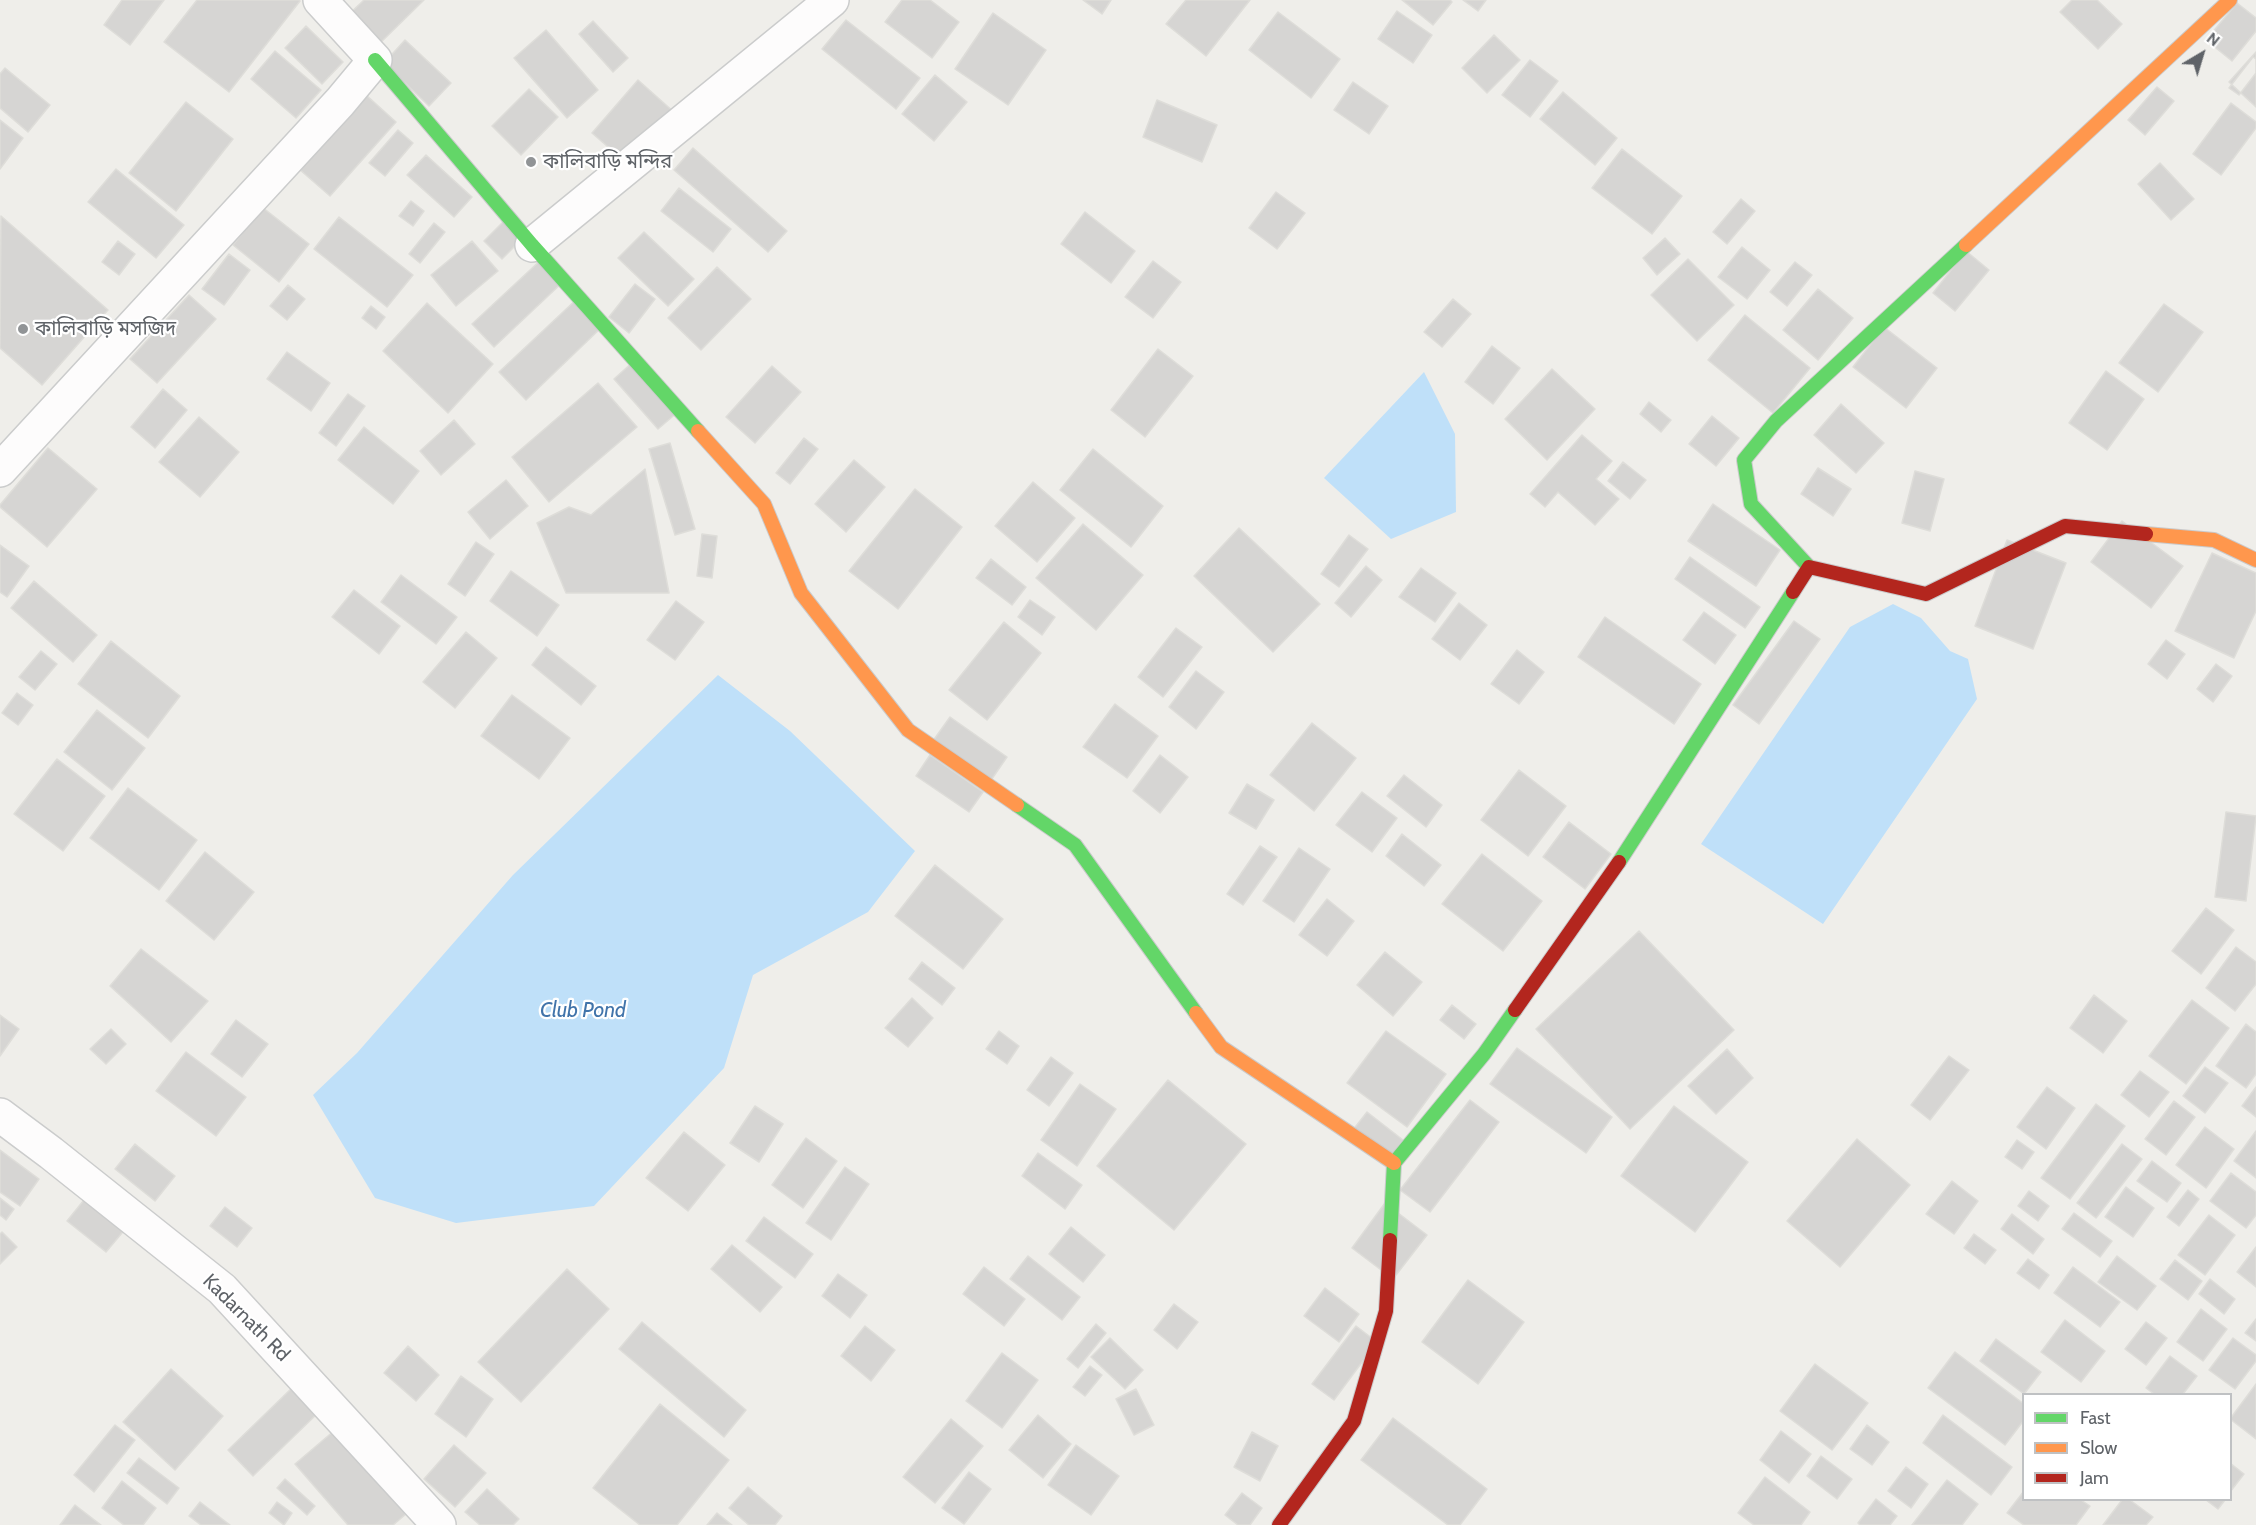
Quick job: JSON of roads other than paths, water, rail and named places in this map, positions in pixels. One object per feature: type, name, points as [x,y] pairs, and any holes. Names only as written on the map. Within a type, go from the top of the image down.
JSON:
[{"type":"street","points":[[320,0],[375,60],[532,246],[764,504],[801,593],[908,730],[1075,845],[1221,1047],[1394,1164]]},
{"type":"street","points":[[532,246],[832,0]]},
{"type":"street","points":[[2230,0],[1776,421],[1744,460],[1751,504],[1809,567],[1926,594],[2065,526],[2214,540],[2256,560]]},
{"type":"street","points":[[0,470],[332,111],[375,60]]},
{"type":"street","points":[[1279,1525],[1354,1421],[1386,1311],[1394,1164],[1484,1054],[1618,862],[1809,567]]},
{"type":"street","name":"Kadarnath Rd","points":[[0,1115],[222,1288],[439,1525]]},
{"type":"water","points":[[1424,372],[1455,434],[1456,512],[1391,539],[1324,478]]},
{"type":"water","points":[[1893,604],[1921,618],[1950,651],[1968,659],[1977,699],[1823,924],[1701,844],[1850,627]]},
{"type":"water","name":"Club Pond","points":[[718,675],[790,731],[915,851],[868,912],[753,975],[724,1068],[594,1206],[456,1223],[375,1198],[313,1095],[357,1053],[513,875]]},
{"type":"place","name":"কালিবাড়ি মন্দির","points":[[531,162]]},
{"type":"place","name":"কালিবাড়ি মসজিদ","points":[[23,329]]}]
